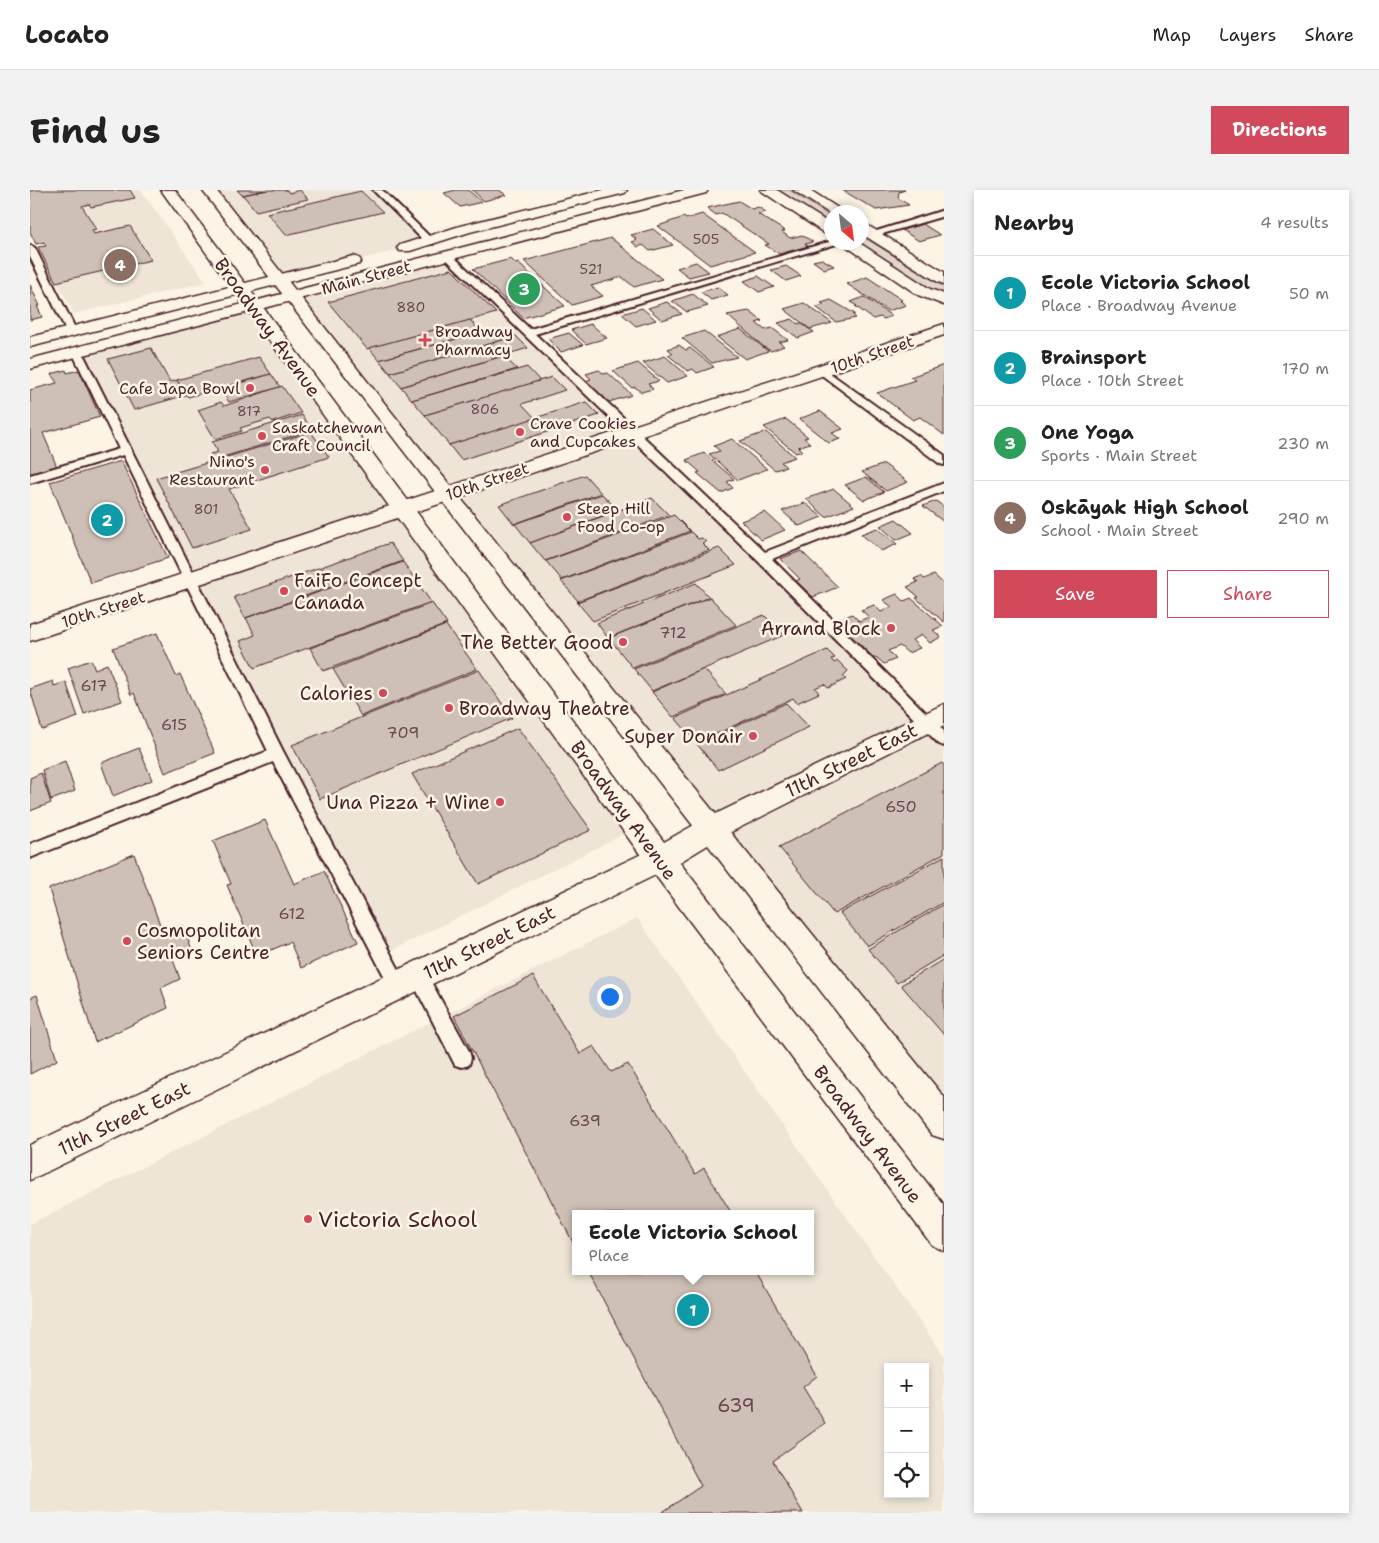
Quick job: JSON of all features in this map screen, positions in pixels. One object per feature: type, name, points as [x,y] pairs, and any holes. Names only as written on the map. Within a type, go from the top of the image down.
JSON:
[{"type":"street","name":"Broadway Avenue","points":[[168,190],[660,859],[944,1233]]},
{"type":"street","name":"Broadway Avenue","points":[[209,190],[711,829],[944,1122]]},
{"type":"street","name":"Main Street","points":[[393,251],[430,242],[465,229],[620,190]]},
{"type":"street","name":"Main Street","points":[[30,342],[448,256],[701,190]]},
{"type":"street","points":[[767,190],[824,227]]},
{"type":"street","points":[[800,190],[825,205]]},
{"type":"street","points":[[869,233],[944,279]]},
{"type":"street","points":[[859,250],[924,292],[944,300]]},
{"type":"street","name":"Main Street","points":[[286,288],[365,258]]},
{"type":"street","name":"Main Street","points":[[30,364],[77,352],[246,298]]},
{"type":"street","name":"10th Street","points":[[30,633],[632,432],[823,371],[944,329]]},
{"type":"street","name":"11th Street East","points":[[30,1163],[409,982],[660,859],[711,829],[935,718]]},
{"type":"lane","points":[[377,190],[430,242]]},
{"type":"lane","points":[[869,230],[944,213]]},
{"type":"lane","points":[[529,332],[824,247]]},
{"type":"lane","points":[[31,251],[72,332]]},
{"type":"lane","points":[[448,256],[763,558],[935,718],[944,740]]},
{"type":"lane","points":[[77,352],[278,754],[409,982],[462,1058]]},
{"type":"lane","points":[[823,371],[944,460]]},
{"type":"lane","points":[[30,479],[125,451]]},
{"type":"lane","points":[[763,558],[944,487]]},
{"type":"lane","points":[[30,851],[278,754]]},
{"type":"shaded area","points":[[30,190],[141,190],[206,282],[74,314],[38,247],[46,245],[30,232]]},
{"type":"shaded area","points":[[209,190],[377,190],[430,242],[279,280]]},
{"type":"shaded area","points":[[776,190],[789,190],[824,212],[824,221]]},
{"type":"shaded area","points":[[869,240],[944,287],[944,298],[869,250]]},
{"type":"shaded area","points":[[448,256],[944,740],[944,1122],[293,296]]},
{"type":"shaded area","points":[[252,307],[634,829],[383,955],[77,352]]},
{"type":"shaded area","name":"Victoria School","points":[[637,918],[944,1356],[944,1513],[30,1513],[30,1224]]},
{"type":"building","points":[[130,190],[135,198],[91,207],[89,204],[82,206],[96,229],[92,230],[94,234],[130,226],[151,260],[56,282],[38,247],[46,246],[44,242],[36,244],[30,232],[30,191]]},
{"type":"building","points":[[237,190],[266,190],[242,195]]},
{"type":"building","points":[[268,190],[287,190],[289,193],[300,190],[308,199],[256,211],[243,195]]},
{"type":"building","points":[[468,190],[482,202],[460,207],[444,193]]},
{"type":"building","points":[[472,190],[499,190],[506,195],[484,201]]},
{"type":"building","points":[[842,190],[905,190],[899,192],[898,198],[909,205],[876,210]]},
{"type":"building","points":[[361,191],[383,212],[286,235],[267,213]]},
{"type":"building","points":[[739,201],[752,209],[758,207],[766,212],[758,214],[785,231],[782,232],[790,238],[802,235],[813,242],[805,244],[808,246],[779,254],[765,245],[769,244],[722,213],[716,215],[707,208]]},
{"type":"building","points":[[702,214],[755,252],[710,265],[658,226],[684,217],[686,219]]},
{"type":"building","points":[[923,224],[940,235],[919,241],[902,230]]},
{"type":"building","points":[[653,229],[673,245],[650,251],[643,245],[638,247],[632,242],[637,240],[631,235]]},
{"type":"building","points":[[611,238],[662,279],[634,287],[622,277],[591,286],[603,296],[572,305],[524,261]]},
{"type":"building","points":[[511,259],[516,264],[518,263],[565,306],[523,318],[473,269]]},
{"type":"building","points":[[822,259],[834,266],[824,269],[813,261]]},
{"type":"building","points":[[696,262],[709,272],[689,277],[677,268]]},
{"type":"building","points":[[786,266],[801,276],[786,281],[771,270]]},
{"type":"building","points":[[451,269],[496,313],[367,349],[328,302]]},
{"type":"building","points":[[758,276],[774,287],[759,292],[744,281]]},
{"type":"building","points":[[867,277],[902,300],[900,301],[906,305],[888,311],[847,284]]},
{"type":"building","points":[[30,285],[40,306],[37,306],[42,317],[30,320]]},
{"type":"building","points":[[718,287],[728,295],[711,300],[701,292]]},
{"type":"building","points":[[693,294],[708,306],[687,312],[672,301]]},
{"type":"building","points":[[864,297],[892,316],[884,319],[880,317],[873,319],[851,302]]},
{"type":"building","points":[[831,300],[855,314],[853,315],[856,318],[836,322],[816,307],[824,305],[821,303]]},
{"type":"building","points":[[667,302],[682,314],[662,320],[648,308]]},
{"type":"building","points":[[804,303],[832,323],[810,329],[784,309]]},
{"type":"building","points":[[642,308],[656,320],[636,326],[622,314]]},
{"type":"building","points":[[749,311],[762,321],[756,323],[765,330],[772,328],[788,340],[779,342],[784,346],[771,351],[727,315]]},
{"type":"building","points":[[792,319],[814,332],[798,338],[778,323]]},
{"type":"building","name":"Broadway Pharmacy","points":[[470,320],[481,332],[379,360],[369,348]]},
{"type":"building","points":[[591,324],[607,338],[586,344],[571,330]]},
{"type":"building","points":[[740,329],[768,351],[745,359],[717,337]]},
{"type":"building","points":[[486,331],[492,336],[510,331],[516,336],[390,373],[379,360]]},
{"type":"building","points":[[704,331],[737,357],[712,363],[682,338]]},
{"type":"building","points":[[569,333],[583,345],[561,352],[548,339]]},
{"type":"building","points":[[516,336],[528,348],[401,387],[390,373]]},
{"type":"building","points":[[679,345],[686,350],[690,348],[714,367],[697,373],[693,369],[688,371],[668,355],[673,353],[668,349]]},
{"type":"building","points":[[151,348],[170,382],[177,380],[186,395],[134,410],[108,359]]},
{"type":"building","points":[[503,356],[517,369],[412,400],[401,387]]},
{"type":"building","points":[[665,356],[688,376],[667,383],[643,363]]},
{"type":"building","points":[[259,357],[271,374],[188,397],[177,380]]},
{"type":"building","points":[[638,363],[659,381],[648,384],[653,389],[641,392],[635,387],[632,388],[613,371]]},
{"type":"building","points":[[944,365],[944,435],[920,417],[913,420],[877,393],[915,380],[910,377]]},
{"type":"building","points":[[527,367],[540,381],[425,415],[412,400]]},
{"type":"building","points":[[66,370],[67,373],[79,370],[100,417],[43,433],[57,467],[30,474],[30,390],[57,383],[51,374]]},
{"type":"building","points":[[599,370],[604,374],[608,373],[632,395],[609,402],[603,398],[585,381],[591,379],[586,374]]},
{"type":"building","name":"Cafe Japa Bowl","points":[[271,374],[280,387],[229,402],[220,389]]},
{"type":"building","points":[[552,377],[565,390],[522,404],[536,419],[449,445],[425,415]]},
{"type":"building","points":[[282,386],[301,413],[273,422],[270,419],[240,428],[242,431],[215,439],[198,410],[221,402],[224,406]]},
{"type":"building","name":"Crave Cookies and Cupcakes","points":[[586,402],[599,415],[461,460],[449,445]]},
{"type":"building","points":[[820,411],[843,429],[832,433],[840,439],[829,443],[799,419]]},
{"type":"building","name":"Saskatchewan Craft Council","points":[[302,415],[312,430],[213,460],[210,454],[218,452],[212,442]]},
{"type":"building","points":[[786,419],[808,437],[804,438],[810,443],[798,447],[802,451],[796,453],[764,427]]},
{"type":"building","points":[[311,432],[329,457],[229,489],[252,529],[192,548],[156,478]]},
{"type":"building","points":[[766,432],[795,457],[781,462],[786,467],[775,470],[740,441]]},
{"type":"building","points":[[732,439],[767,469],[738,480],[709,454],[720,451],[714,446]]},
{"type":"building","points":[[704,453],[734,479],[727,482],[733,488],[721,493],[697,473],[700,472],[686,460]]},
{"type":"building","points":[[121,461],[168,558],[91,583],[50,482]]},
{"type":"building","points":[[884,464],[908,482],[886,491],[862,472]]},
{"type":"building","points":[[585,475],[601,493],[514,524],[499,505]]},
{"type":"building","points":[[866,477],[884,492],[864,500],[845,485]]},
{"type":"building","points":[[834,489],[854,506],[826,517],[806,499]]},
{"type":"building","name":"Steep Hill Food Co-op","points":[[602,494],[618,510],[530,543],[515,524]]},
{"type":"building","points":[[652,498],[669,515],[545,561],[530,543]]},
{"type":"building","points":[[936,501],[944,507],[944,522],[923,506]]},
{"type":"building","points":[[805,503],[822,517],[799,526],[782,511]]},
{"type":"building","points":[[765,512],[785,530],[761,540],[741,521]]},
{"type":"building","points":[[674,515],[690,531],[562,580],[546,561]]},
{"type":"building","points":[[896,519],[913,533],[896,540],[880,526]]},
{"type":"building","points":[[877,528],[897,544],[881,551],[861,534]]},
{"type":"building","points":[[691,532],[698,539],[702,538],[706,542],[702,543],[709,550],[578,601],[561,581]]},
{"type":"building","points":[[390,543],[403,561],[333,586],[321,567]]},
{"type":"building","points":[[719,548],[736,565],[593,621],[577,602]]},
{"type":"building","points":[[801,551],[838,587],[813,597],[796,581],[800,579],[780,559]]},
{"type":"building","points":[[403,562],[431,602],[254,668],[240,641],[255,635],[246,618]]},
{"type":"building","name":"FaiFo Concept Canada","points":[[321,567],[333,586],[245,618],[234,597]]},
{"type":"building","points":[[934,575],[944,584],[944,622],[916,598],[919,597],[907,587],[918,582],[914,579],[921,576],[924,579]]},
{"type":"building","points":[[696,583],[709,597],[608,638],[597,623]]},
{"type":"building","name":"Arrand Block","points":[[897,594],[904,601],[911,598],[943,626],[933,630],[941,637],[930,643],[922,635],[912,640],[920,648],[908,653],[900,646],[888,651],[896,659],[884,664],[876,657],[874,658],[844,629],[847,628],[839,620],[852,614],[859,621],[869,617],[861,610],[874,605],[881,612],[892,607],[883,600]]},
{"type":"building","points":[[710,597],[736,625],[633,668],[609,638]]},
{"type":"building","points":[[432,603],[447,624],[323,671],[310,648]]},
{"type":"building","points":[[764,615],[784,635],[652,691],[634,669]]},
{"type":"building","name":"Calories","points":[[446,625],[477,669],[361,716],[333,669]]},
{"type":"building","points":[[157,633],[176,676],[180,674],[215,753],[165,773],[134,693],[131,695],[113,648]]},
{"type":"building","points":[[827,650],[835,658],[831,659],[834,663],[838,661],[848,671],[843,676],[846,679],[828,688],[824,684],[815,688],[819,693],[797,703],[793,698],[697,743],[675,718]]},
{"type":"building","points":[[91,660],[95,669],[107,664],[122,701],[84,714],[68,668]]},
{"type":"building","points":[[704,669],[726,694],[673,717],[652,692]]},
{"type":"building","points":[[479,670],[512,718],[320,799],[292,745]]},
{"type":"building","points":[[53,681],[54,686],[66,682],[78,717],[42,730],[30,689]]},
{"type":"building","name":"Super Donair","points":[[786,703],[809,727],[718,770],[697,744]]},
{"type":"building","name":"Una Pizza + Wine","points":[[518,728],[591,830],[478,884],[412,774]]},
{"type":"building","points":[[139,748],[152,780],[113,796],[101,763]]},
{"type":"building","points":[[65,761],[75,791],[51,800],[42,770]]},
{"type":"building","points":[[942,763],[944,765],[944,853],[834,914],[779,847]]},
{"type":"building","points":[[41,773],[51,803],[30,811],[30,778]]},
{"type":"building","points":[[265,820],[294,884],[324,871],[358,942],[301,968],[290,942],[257,956],[227,885],[231,884],[213,841]]},
{"type":"building","name":"Cosmopolitan Seniors Centre","points":[[134,854],[163,933],[183,925],[191,948],[172,957],[180,979],[161,988],[168,1008],[95,1042],[49,889]]},
{"type":"building","points":[[944,856],[944,902],[867,946],[840,913]]},
{"type":"building","points":[[944,904],[944,955],[897,983],[868,949]]},
{"type":"building","points":[[944,959],[944,1035],[901,985]]},
{"type":"building","points":[[533,976],[580,1054],[594,1046],[611,1072],[628,1064],[695,1174],[704,1168],[730,1210],[572,1210],[572,1240],[454,1016]]},
{"type":"building","points":[[37,995],[57,1060],[30,1074],[30,998]]},
{"type":"building","points":[[590,1275],[757,1275],[817,1376],[803,1387],[825,1423],[773,1461],[803,1513],[661,1513],[701,1486]]},
{"type":"place","name":"Oskāyak High School","points":[[120,265]]},
{"type":"place","name":"One Yoga","points":[[524,289]]},
{"type":"place","name":"Broadway Pharmacy","points":[[425,340]]},
{"type":"place","name":"Cafe Japa Bowl","points":[[250,388]]},
{"type":"place","name":"Crave Cookies and Cupcakes","points":[[520,432]]},
{"type":"place","name":"Saskatchewan Craft Council","points":[[262,436]]},
{"type":"place","name":"Nino's Restaurant","points":[[265,470]]},
{"type":"place","name":"Steep Hill Food Co-op","points":[[567,517]]},
{"type":"place","name":"Brainsport","points":[[107,520]]},
{"type":"place","name":"FaiFo Concept Canada","points":[[284,591]]},
{"type":"place","name":"Arrand Block","points":[[891,628]]},
{"type":"place","name":"The Better Good","points":[[623,642]]},
{"type":"place","name":"Calories","points":[[383,693]]},
{"type":"place","name":"Broadway Theatre","points":[[449,708]]},
{"type":"place","name":"Super Donair","points":[[753,736]]},
{"type":"place","name":"Una Pizza + Wine","points":[[500,802]]},
{"type":"place","name":"Cosmopolitan Seniors Centre","points":[[127,941]]},
{"type":"place","name":"Victoria School","points":[[308,1219]]},
{"type":"place","name":"Ecole Victoria School","points":[[693,1310]]}]
